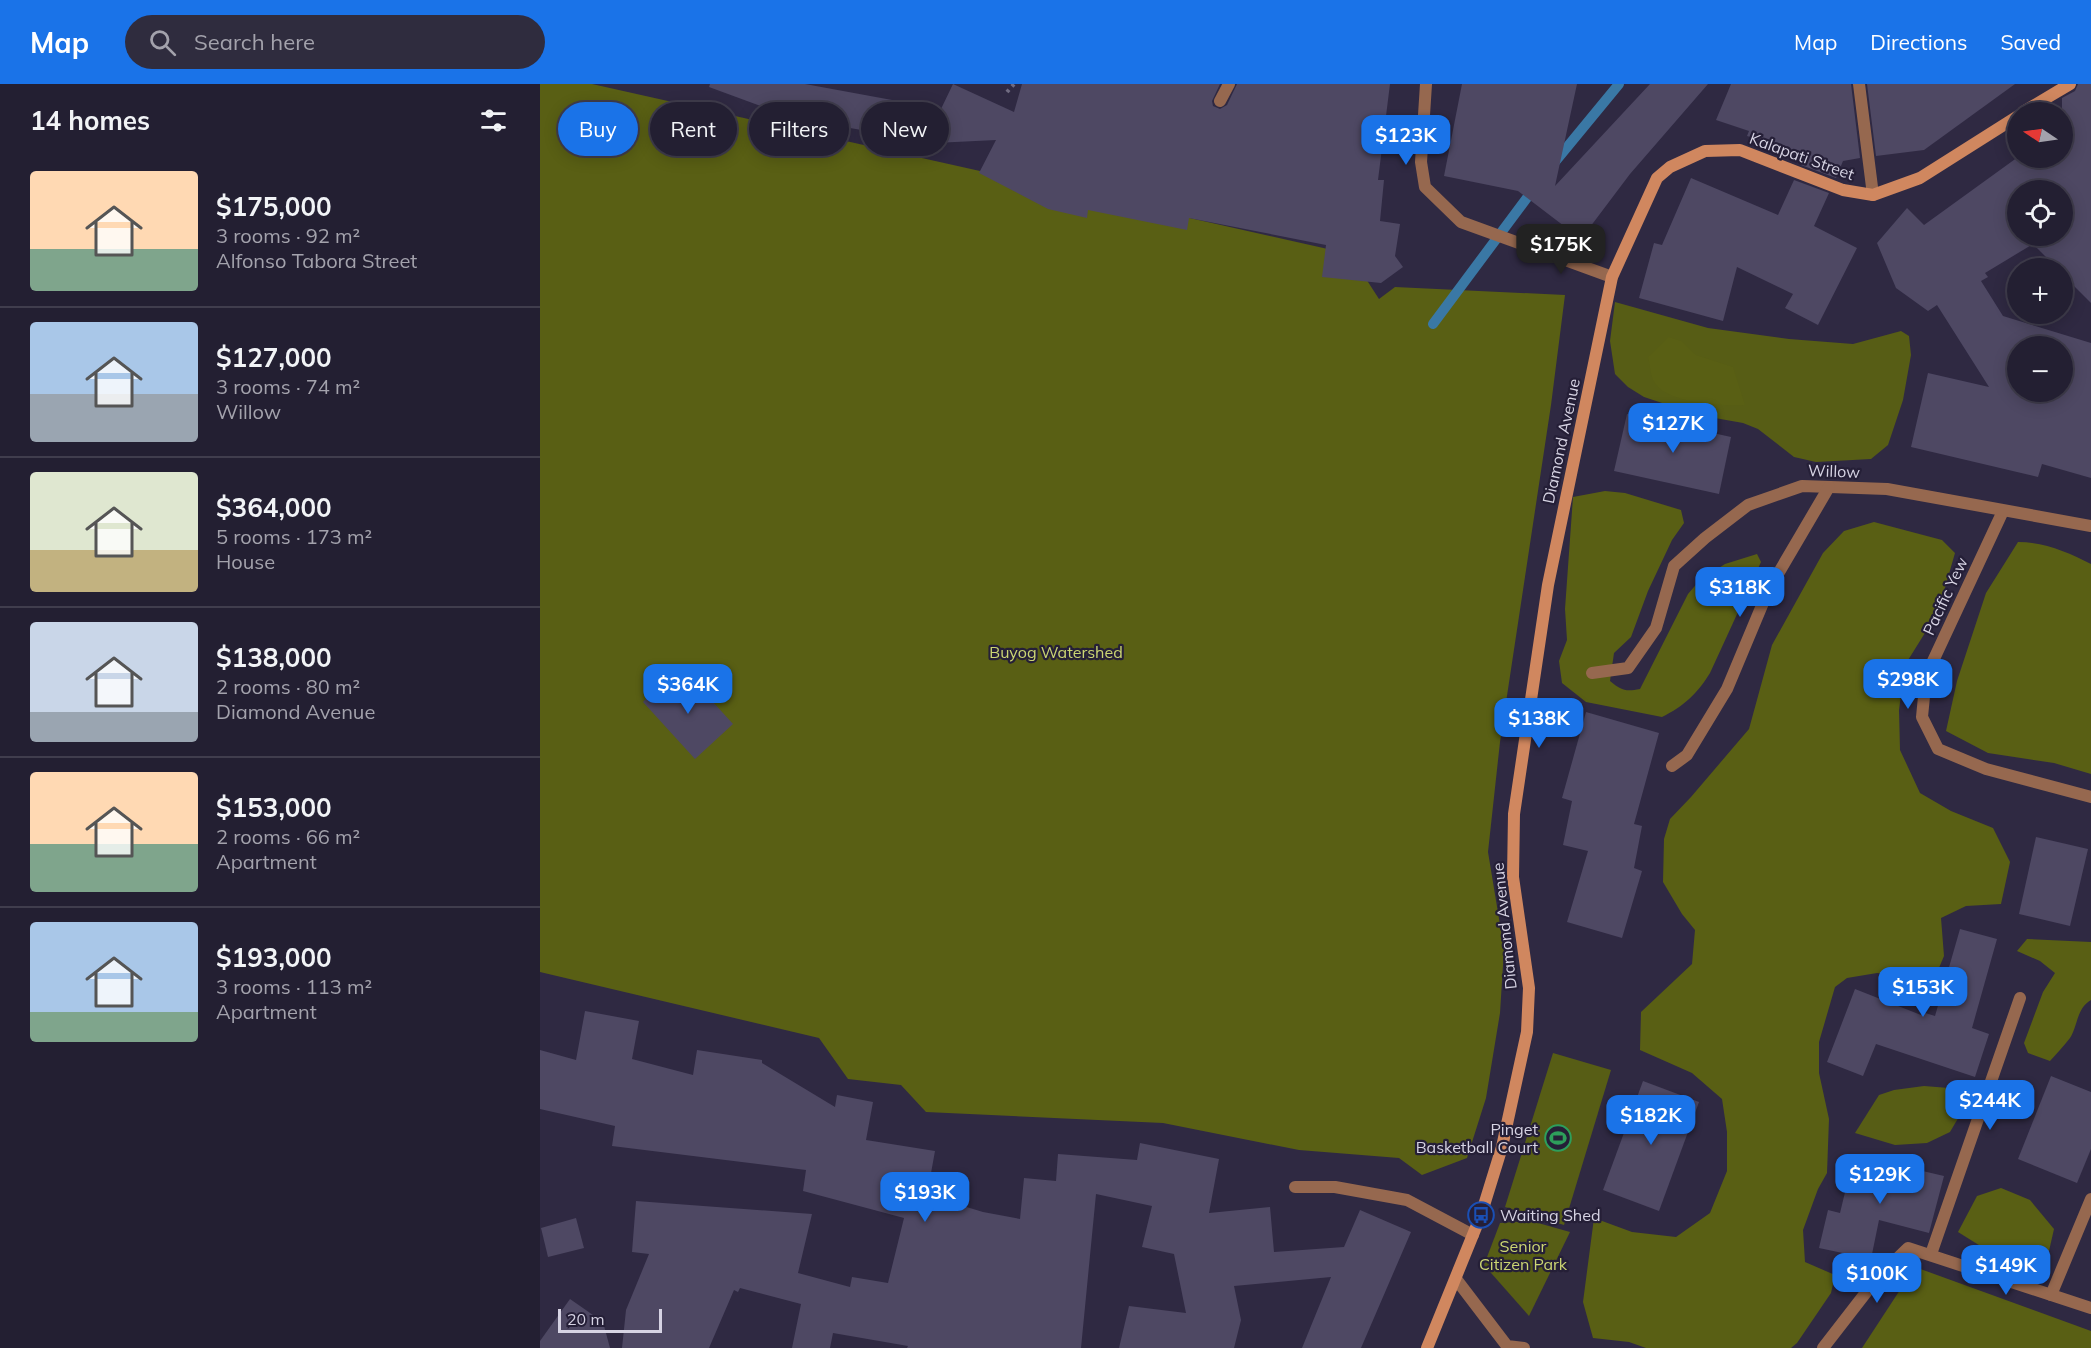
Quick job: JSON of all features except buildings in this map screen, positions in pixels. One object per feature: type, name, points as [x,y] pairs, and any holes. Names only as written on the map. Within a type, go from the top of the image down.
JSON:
[{"type":"street","points":[[1220,101],[1229,84]]},
{"type":"street","points":[[1426,84],[1421,162],[1425,188],[1461,222],[1612,277]]},
{"type":"street","name":"Kalapati Street","points":[[1859,84],[1873,195]]},
{"type":"street","points":[[2040,102],[2070,84]]},
{"type":"street","name":"Kalapati Street","points":[[1612,277],[1657,178],[1670,167],[1705,151],[1740,150],[1843,190],[1873,195],[1920,178],[2007,123]]},
{"type":"street","name":"Diamond Avenue","points":[[1427,1348],[1473,1235],[1502,1147],[1527,1032],[1529,988],[1513,877],[1514,814],[1548,585],[1612,277]]},
{"type":"street","name":"Willow","points":[[1592,673],[1628,668],[1656,628],[1674,566],[1705,538],[1748,505],[1802,486],[1887,489],[2091,526]]},
{"type":"street","points":[[1672,766],[1687,755],[1727,689],[1768,591],[1829,487]]},
{"type":"street","name":"Pacific Yew","points":[[2002,510],[1926,676],[1922,717],[1938,749],[1986,769],[2091,797]]},
{"type":"street","points":[[1931,1254],[2020,999]]},
{"type":"street","points":[[1295,1187],[1335,1188],[1407,1200],[1473,1235]]},
{"type":"street","points":[[2051,1295],[2091,1199]]},
{"type":"street","points":[[1823,1348],[1878,1277],[1908,1248],[2091,1308]]},
{"type":"street","points":[[1455,1279],[1507,1347],[1524,1348]]},
{"type":"path","points":[[1007,92],[1014,84]]},
{"type":"green space","name":"Buyog Watershed","points":[[540,84],[592,84],[672,102],[650,102],[650,156],[737,156],[737,117],[749,119],[749,156],[849,156],[849,142],[861,144],[861,156],[913,156],[1350,254],[1379,299],[1395,287],[1565,295],[1551,405],[1500,742],[1488,852],[1504,949],[1500,1013],[1486,1098],[1467,1158],[1422,1175],[1399,1158],[1299,1150],[1163,1123],[926,1112],[901,1085],[848,1079],[819,1038],[540,972]]},
{"type":"green space","points":[[1615,302],[1708,328],[1789,339],[1853,344],[1901,331],[1909,336],[1911,355],[1903,400],[1888,445],[1871,459],[1816,462],[1794,457],[1758,429],[1743,423],[1698,415],[1644,397],[1628,387],[1615,374],[1610,341]]},
{"type":"green space","points":[[1669,337],[1681,341],[1696,355],[1733,367],[1745,405],[1695,402],[1681,399],[1659,388],[1653,380],[1648,357]]},
{"type":"green space","points":[[1605,491],[1625,493],[1681,510],[1684,523],[1672,540],[1648,591],[1631,637],[1614,653],[1610,681],[1620,688],[1640,689],[1688,594],[1700,580],[1725,564],[1757,554],[1761,562],[1710,673],[1689,699],[1662,717],[1586,702],[1562,683],[1559,661],[1567,640],[1565,609],[1573,497]]},
{"type":"green space","points":[[1874,522],[1942,540],[1955,553],[1938,612],[1905,665],[1899,710],[1900,750],[1920,793],[1951,811],[1993,828],[2010,862],[2001,904],[1966,906],[1941,918],[1944,956],[1936,975],[1907,976],[1877,973],[1847,978],[1835,987],[1819,1042],[1819,1073],[1829,1119],[1827,1173],[1818,1189],[1803,1230],[1805,1262],[1835,1275],[1831,1293],[1797,1343],[1791,1348],[1646,1348],[1629,1342],[1593,1338],[1583,1302],[1594,1218],[1632,1232],[1676,1237],[1710,1213],[1727,1171],[1727,1132],[1722,1099],[1692,1073],[1640,1050],[1641,1012],[1692,964],[1695,930],[1682,914],[1663,882],[1664,839],[1670,819],[1749,729],[1772,645],[1823,553],[1844,531]]},
{"type":"green space","points":[[2018,542],[2056,548],[2091,564],[2091,774],[2054,763],[1988,753],[1946,731],[1957,681],[1986,593]]},
{"type":"green space","points":[[2027,939],[2091,942],[2091,1000],[2080,1013],[2070,1038],[2050,1061],[2028,1053],[2024,1043],[2043,992],[2055,973],[2040,961],[2017,951]]},
{"type":"green space","name":"Pinget Basketball Court","points":[[1553,1053],[1611,1070],[1564,1225],[1505,1207]]},
{"type":"green space","points":[[1924,1086],[1949,1088],[1960,1115],[1950,1132],[1927,1143],[1895,1145],[1855,1133],[1879,1095],[1894,1090]]},
{"type":"green space","points":[[2001,1188],[2030,1200],[2054,1229],[2049,1251],[2038,1262],[1998,1257],[1958,1232],[1977,1196]]},
{"type":"green space","name":"Senior Citizen Park","points":[[1531,1221],[1570,1232],[1529,1316],[1484,1265],[1500,1223]]},
{"type":"green space","points":[[1915,1267],[2091,1331],[2091,1348],[1862,1348]]},
{"type":"waterway","points":[[1554,163],[1619,84]]},
{"type":"waterway","points":[[1433,324],[1535,187]]},
{"type":"place","name":"Pinget Basketball Court","points":[[1558,1138]]},
{"type":"place","name":"Waiting Shed","points":[[1481,1215]]}]
